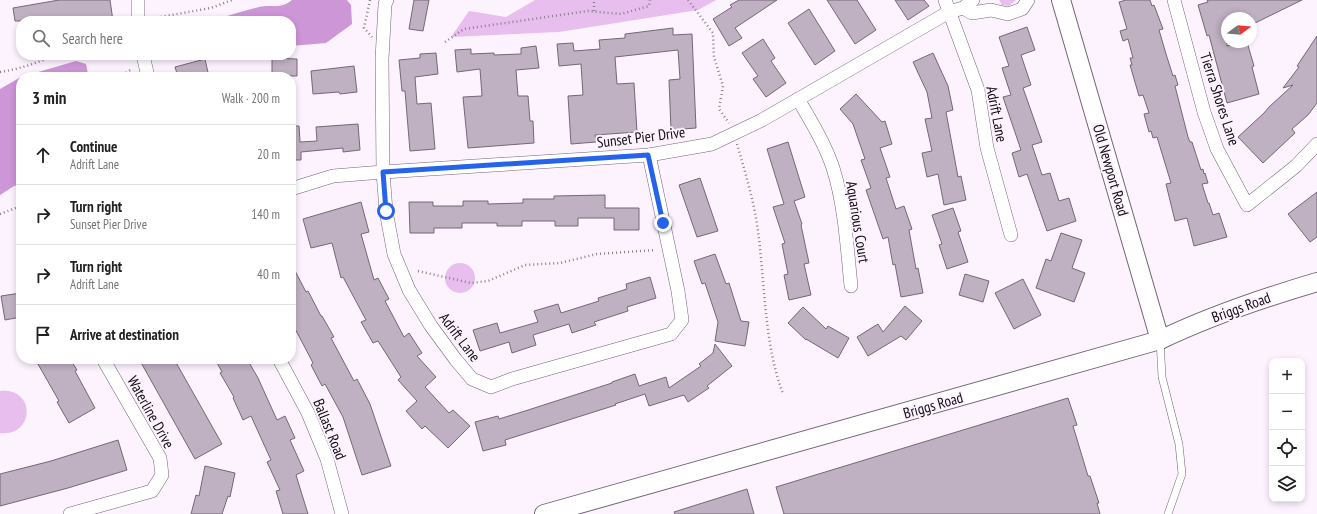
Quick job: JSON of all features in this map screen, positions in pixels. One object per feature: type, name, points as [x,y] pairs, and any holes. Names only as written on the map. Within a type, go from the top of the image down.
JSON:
[{"type":"main road","name":"Old Newport Road","points":[[1061,0],[1160,340]]},
{"type":"main road","name":"Briggs Road","points":[[544,514],[1160,340],[1188,326],[1271,295],[1317,282]]},
{"type":"street","points":[[138,0],[142,16]]},
{"type":"street","name":"Adrift Lane","points":[[386,0],[382,58],[383,172],[386,211],[394,254],[409,290],[431,326],[472,379],[491,387],[512,379],[671,334],[682,320],[678,291],[648,155]]},
{"type":"street","points":[[973,0],[962,8],[972,13],[990,5],[1008,14],[1022,9],[1028,0]]},
{"type":"street","name":"Tierra Shores Lane","points":[[1174,0],[1207,119],[1218,149],[1247,205],[1296,166],[1317,144]]},
{"type":"street","name":"Adrift Lane","points":[[947,6],[978,90],[987,148],[1011,235]]},
{"type":"street","name":"Sunset Pier Drive","points":[[296,187],[333,176],[648,155],[712,144],[762,120],[798,99],[947,6],[962,8]]},
{"type":"street","points":[[144,60],[147,72]]},
{"type":"street","name":"Aquarious Court","points":[[798,99],[816,130],[832,167],[843,209],[851,286]]},
{"type":"street","name":"Waterline Drive","points":[[70,514],[152,491],[162,475],[160,458],[107,364]]},
{"type":"street","name":"Ballast Road","points":[[282,364],[308,413],[326,459],[342,514]]},
{"type":"lane","points":[[1160,340],[1162,377],[1179,444],[1182,474],[1168,514]]},
{"type":"path","points":[[166,16],[211,8],[232,0]]},
{"type":"path","points":[[370,0],[364,28],[372,37]]},
{"type":"path","points":[[594,0],[594,11]]},
{"type":"path","points":[[445,42],[464,29],[580,12],[594,11],[621,14],[649,6],[650,0]]},
{"type":"path","points":[[688,0],[713,33],[714,57],[723,86],[720,109],[731,125]]},
{"type":"path","points":[[0,72],[14,70],[44,60]]},
{"type":"path","points":[[127,72],[132,69]]},
{"type":"path","points":[[735,140],[747,178],[758,230],[766,312],[777,378],[783,394]]},
{"type":"path","points":[[0,214],[16,208]]},
{"type":"path","points":[[418,272],[471,283],[488,281],[525,265],[560,263],[597,254],[656,250]]},
{"type":"shaded area","points":[[292,0],[347,0],[351,5],[352,24],[326,43],[296,46],[296,16],[228,16],[259,7],[280,6]]},
{"type":"shaded area","points":[[535,0],[716,0],[698,10],[559,32],[451,37],[469,11],[506,17]]},
{"type":"shaded area","points":[[999,0],[1016,0],[1009,6],[1002,5]]},
{"type":"shaded area","points":[[76,61],[86,64],[88,72],[38,72]]},
{"type":"shaded area","points":[[16,80],[16,186],[0,195],[0,89]]},
{"type":"shaded area","points":[[460,263],[470,268],[475,278],[470,288],[460,293],[450,288],[445,278],[450,268]]},
{"type":"shaded area","points":[[0,391],[12,392],[20,396],[25,404],[27,412],[25,420],[20,428],[12,432],[0,433]]},
{"type":"building","points":[[59,0],[110,0],[112,16],[16,16],[15,21],[13,8]]},
{"type":"building","points":[[414,0],[429,0],[423,31],[409,29]]},
{"type":"building","points":[[739,0],[777,0],[735,28],[742,38],[729,46],[713,19],[732,7],[730,5]]},
{"type":"building","points":[[827,0],[857,0],[876,30],[855,44]]},
{"type":"building","points":[[895,0],[924,0],[929,6],[908,20]]},
{"type":"building","points":[[1126,0],[1150,0],[1152,6],[1154,5],[1163,29],[1159,30],[1166,54],[1173,76],[1175,75],[1178,85],[1175,86],[1188,137],[1190,142],[1192,142],[1201,170],[1203,169],[1208,183],[1202,184],[1213,215],[1219,213],[1227,237],[1194,246],[1187,218],[1175,221],[1166,184],[1171,183],[1157,137],[1153,138],[1151,131],[1149,132],[1144,114],[1149,113],[1143,95],[1139,96],[1130,65],[1132,65],[1130,58],[1133,58],[1128,39],[1123,41],[1120,31],[1127,29],[1119,2]]},
{"type":"building","points":[[1207,0],[1302,0],[1257,22],[1257,12],[1221,12],[1221,48],[1249,48],[1254,66],[1252,67],[1259,94],[1227,103],[1209,35],[1207,36],[1198,5],[1208,2]]},
{"type":"building","points":[[809,9],[835,51],[815,65],[788,23]]},
{"type":"building","points":[[1027,27],[1035,50],[1021,55],[1031,85],[1023,88],[1042,142],[1032,145],[1042,175],[1050,173],[1059,201],[1069,198],[1076,221],[1047,231],[1027,174],[1019,177],[1012,153],[1021,150],[1003,97],[1011,95],[1002,68],[1009,66],[999,37]]},
{"type":"building","points":[[673,28],[673,35],[692,34],[696,128],[671,130],[669,80],[680,79],[678,50],[615,57],[617,84],[634,83],[637,132],[595,135],[596,142],[571,144],[568,96],[583,95],[581,64],[559,66],[557,44],[573,43],[574,51],[600,49],[599,40],[625,38],[625,34]]},
{"type":"building","points":[[1317,36],[1317,103],[1308,115],[1292,129],[1295,133],[1263,163],[1238,137],[1293,85],[1283,88],[1299,67],[1297,66]]},
{"type":"building","points":[[763,39],[775,58],[771,61],[786,83],[766,97],[753,79],[758,76],[742,53]]},
{"type":"building","points":[[536,46],[539,68],[516,70],[518,96],[528,96],[530,121],[533,121],[534,143],[468,148],[463,97],[482,96],[480,69],[457,72],[455,50],[471,49],[471,54],[521,54],[521,48]]},
{"type":"building","points":[[436,53],[438,74],[415,77],[417,104],[431,103],[435,149],[410,151],[405,91],[402,91],[399,60],[420,58],[420,54]]},
{"type":"building","points":[[933,53],[948,86],[953,110],[946,112],[958,177],[961,176],[966,200],[944,205],[938,174],[927,177],[922,153],[932,151],[925,119],[932,118],[927,92],[913,62]]},
{"type":"building","points":[[297,59],[297,76],[296,72],[272,72],[272,60]]},
{"type":"building","points":[[205,60],[208,72],[176,72],[175,67]]},
{"type":"building","points":[[354,66],[357,92],[340,94],[339,92],[313,94],[311,71]]},
{"type":"building","points":[[856,94],[882,122],[885,121],[892,144],[880,148],[890,177],[886,178],[896,209],[904,206],[912,229],[909,230],[916,269],[918,268],[923,293],[901,297],[888,237],[883,239],[866,190],[871,188],[861,160],[865,159],[853,124],[840,109]]},
{"type":"building","points":[[358,124],[360,150],[343,152],[343,148],[301,152],[301,160],[296,160],[296,126],[299,126],[300,142],[317,141],[316,127]]},
{"type":"building","points":[[788,142],[805,197],[794,201],[802,224],[809,263],[804,264],[811,295],[789,300],[784,275],[788,274],[782,244],[785,243],[773,207],[784,204],[767,149]]},
{"type":"building","points":[[700,178],[718,231],[697,237],[679,185]]},
{"type":"building","points":[[1317,192],[1317,237],[1310,242],[1288,214]]},
{"type":"building","points":[[605,195],[605,208],[639,208],[639,230],[614,230],[614,218],[578,218],[578,226],[555,226],[555,221],[522,221],[522,226],[497,226],[497,223],[462,223],[462,228],[434,228],[434,233],[410,233],[409,202],[433,202],[433,206],[463,206],[463,201],[488,201],[488,204],[523,203],[523,199],[554,199],[554,196]]},
{"type":"building","points":[[361,202],[369,232],[361,234],[374,280],[378,278],[389,299],[385,301],[404,337],[409,333],[422,353],[417,356],[436,377],[425,387],[449,413],[453,410],[470,426],[448,448],[425,426],[422,429],[406,411],[417,401],[398,380],[401,377],[378,341],[373,343],[361,322],[366,320],[343,277],[341,278],[332,243],[311,248],[303,219]]},
{"type":"building","points":[[953,208],[961,231],[958,232],[968,262],[947,269],[939,245],[942,244],[932,215]]},
{"type":"building","points":[[1061,233],[1082,240],[1072,268],[1085,273],[1074,302],[1036,288],[1046,259],[1051,261]]},
{"type":"building","points":[[715,254],[726,284],[729,283],[741,321],[749,322],[745,346],[715,341],[718,322],[705,283],[702,284],[694,261]]},
{"type":"building","points":[[296,273],[306,292],[308,291],[334,337],[331,338],[354,381],[357,379],[370,404],[391,466],[362,475],[343,417],[325,384],[322,386],[311,365],[313,363],[296,331]]},
{"type":"building","points":[[965,274],[989,281],[983,302],[959,295]]},
{"type":"building","points":[[650,277],[656,298],[627,307],[628,311],[594,322],[596,325],[572,333],[569,324],[533,335],[536,345],[512,353],[509,342],[480,351],[473,330],[497,323],[500,333],[538,322],[534,311],[558,304],[561,313],[599,301],[598,298],[627,289],[626,284]]},
{"type":"building","points":[[1023,279],[1041,315],[1014,329],[995,293]]},
{"type":"building","points":[[16,294],[16,318],[5,320],[1,296]]},
{"type":"building","points":[[905,306],[922,321],[906,340],[901,336],[868,356],[857,337],[878,324],[883,332]]},
{"type":"building","points":[[803,307],[826,329],[828,326],[849,338],[838,358],[806,340],[788,323]]},
{"type":"building","points":[[715,344],[732,366],[707,386],[709,388],[688,402],[684,395],[649,406],[645,394],[615,404],[616,405],[505,440],[506,445],[483,451],[475,422],[498,416],[499,419],[612,383],[635,374],[639,386],[666,377],[669,388],[701,366],[699,364],[713,353]]},
{"type":"building","points":[[38,364],[73,364],[77,370],[75,371],[95,408],[69,423],[57,402],[59,401]]},
{"type":"building","points":[[142,364],[177,364],[222,444],[195,459]]},
{"type":"building","points":[[218,364],[250,364],[277,420],[285,416],[295,438],[290,440],[304,471],[296,475],[308,514],[283,514],[276,491],[280,490],[267,462],[271,460],[251,416],[243,420],[233,398],[234,397],[220,373],[222,372]]},
{"type":"building","points":[[1068,398],[1077,425],[1073,426],[1088,476],[1090,476],[1099,503],[1097,503],[1100,514],[784,514],[776,487]]},
{"type":"building","points":[[118,440],[127,470],[68,488],[0,506],[0,474],[51,461]]},
{"type":"building","points":[[205,466],[235,473],[230,497],[228,496],[222,514],[191,514],[196,495],[199,496]]},
{"type":"building","points":[[747,489],[754,514],[675,514],[674,512]]},
{"type":"route","points":[[386,211],[383,172],[648,155],[663,223]]}]
